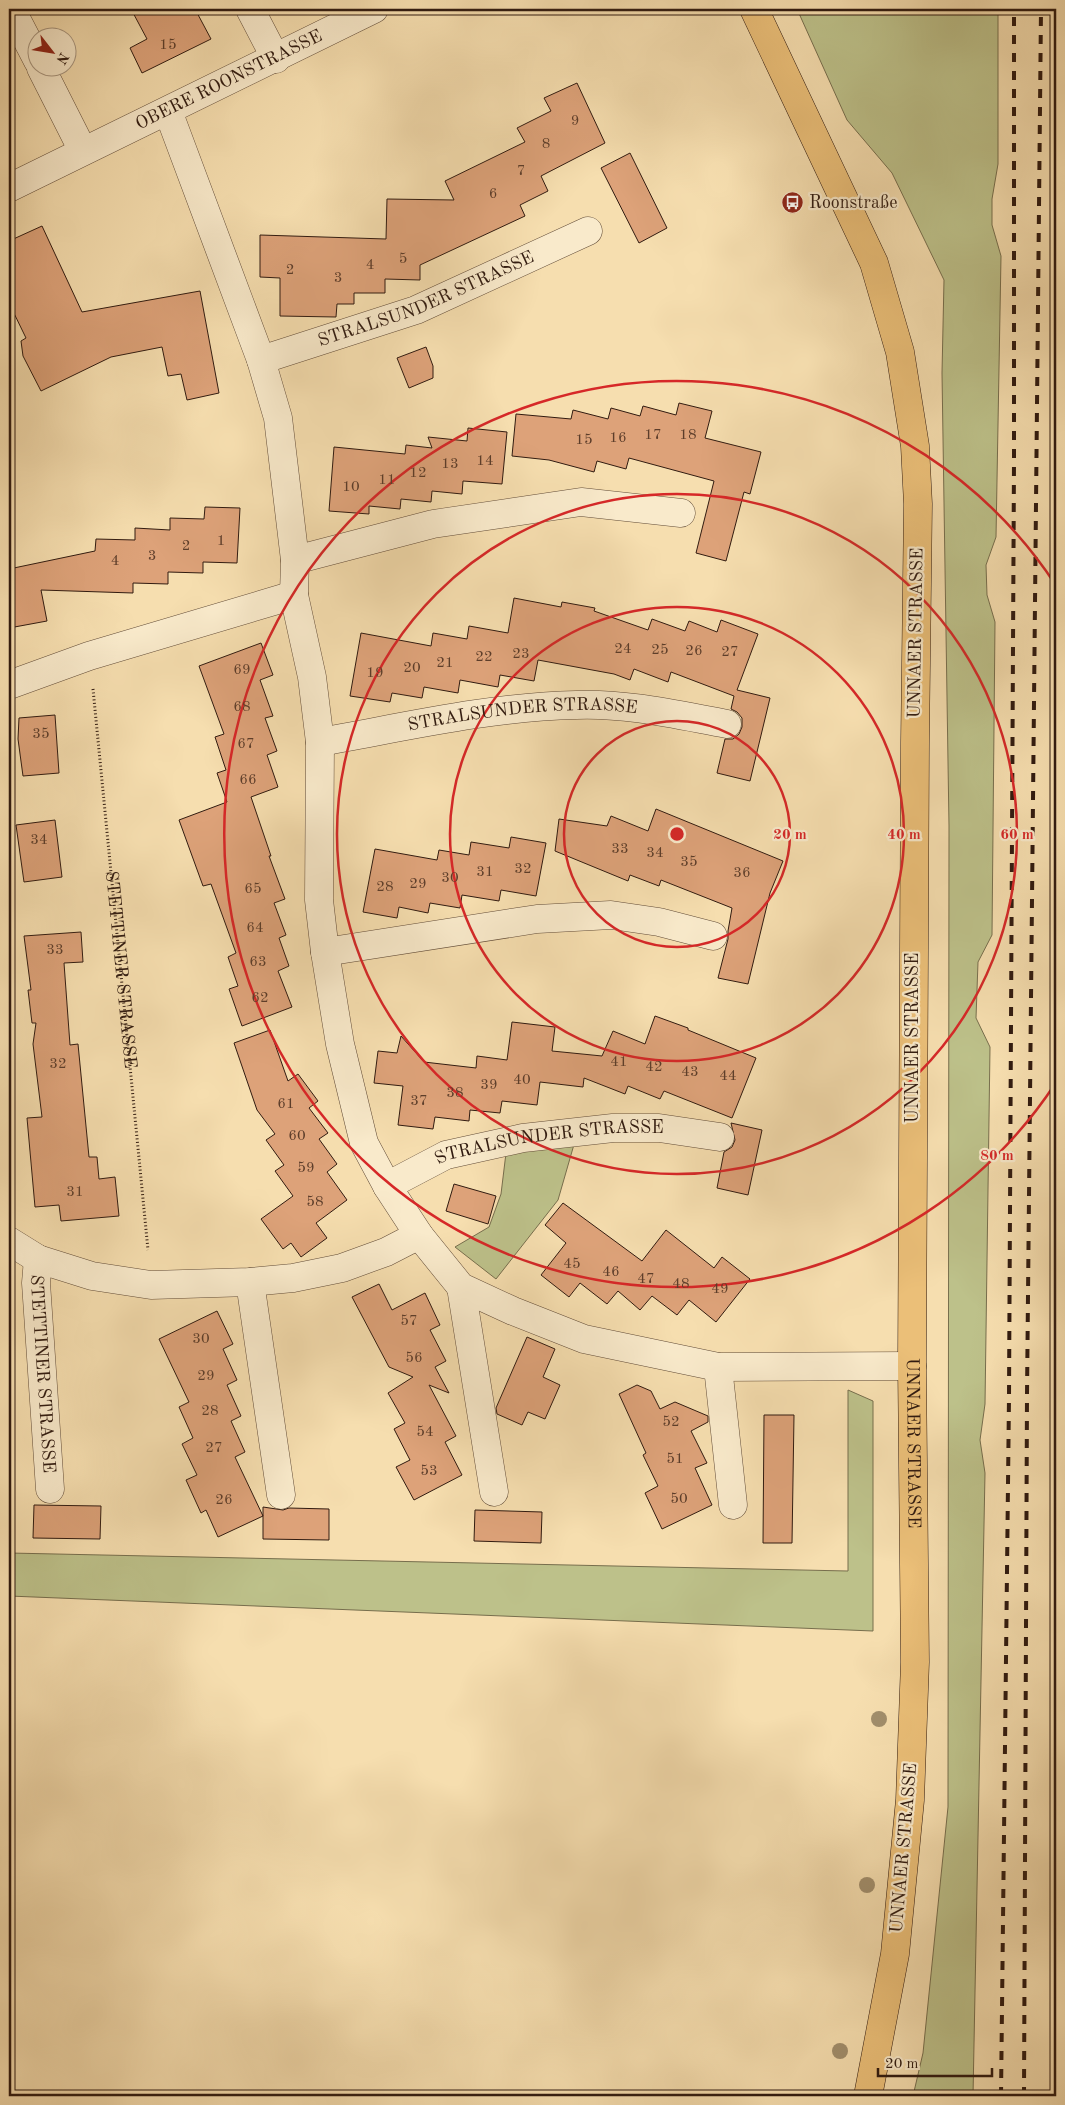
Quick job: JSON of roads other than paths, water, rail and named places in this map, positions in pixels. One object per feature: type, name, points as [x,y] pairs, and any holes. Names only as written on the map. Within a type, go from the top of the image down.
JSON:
[{"type":"main road","name":"UNNAER STRASSE","points":[[754,9],[874,263],[900,352],[915,446],[918,504],[912,1366],[914,1662],[910,1800],[896,1954],[868,2096]]},
{"type":"street","points":[[12,9],[28,41]]},
{"type":"street","points":[[250,9],[276,59]]},
{"type":"street","name":"OBERE ROONSTRASSE","points":[[9,188],[82,151],[276,59],[374,9]]},
{"type":"street","points":[[46,78],[82,151]]},
{"type":"street","points":[[168,111],[261,360],[278,418],[295,560],[294,594],[312,677],[320,742],[319,900],[325,952],[340,1044],[364,1143],[387,1186],[419,1235],[461,1287],[513,1311],[584,1338],[718,1367],[912,1366]]},
{"type":"street","name":"STRALSUNDER STRASSE","points":[[261,360],[416,310],[588,231]]},
{"type":"street","points":[[295,560],[433,524],[581,502],[681,513]]},
{"type":"street","points":[[9,685],[89,656],[294,594]]},
{"type":"street","name":"STRALSUNDER STRASSE","points":[[320,742],[494,710],[577,705],[637,708],[727,724]]},
{"type":"street","points":[[325,952],[537,919],[611,915],[659,922],[713,936]]},
{"type":"street","name":"STRALSUNDER STRASSE","points":[[387,1186],[446,1155],[523,1138],[622,1128],[659,1128],[720,1137]]},
{"type":"street","name":"STETTINER STRASSE","points":[[9,1241],[38,1259],[92,1276],[151,1285],[250,1282],[293,1278],[342,1268],[386,1252],[419,1235]]},
{"type":"street","name":"STETTINER STRASSE","points":[[38,1259],[36,1283],[50,1489]]},
{"type":"street","points":[[250,1282],[281,1495]]},
{"type":"street","points":[[461,1287],[494,1492]]},
{"type":"street","points":[[718,1367],[733,1505]]},
{"type":"railway","points":[[1001,2096],[1009,1397],[1014,460],[1014,9]]},
{"type":"railway","points":[[1024,2096],[1027,1395],[1041,9]]},
{"type":"place","name":"Roonstraße","points":[[793,203]]}]
